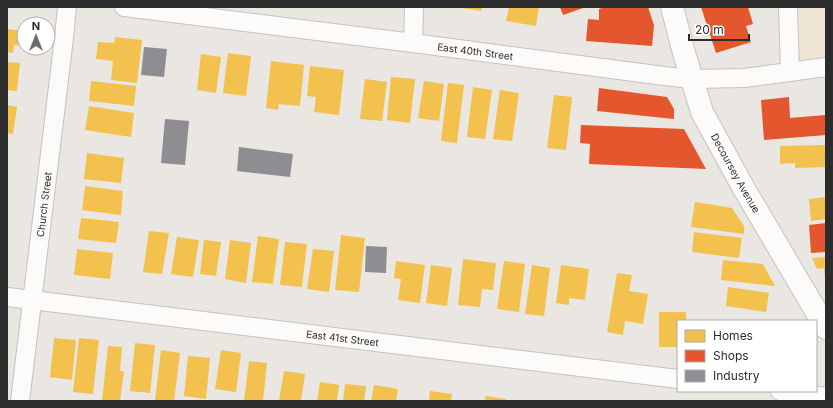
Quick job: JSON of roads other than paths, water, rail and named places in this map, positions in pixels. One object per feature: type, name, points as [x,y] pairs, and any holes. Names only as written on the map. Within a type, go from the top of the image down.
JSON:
[{"type":"main road","name":"Decoursey Avenue","points":[[672,7],[684,54],[702,112],[743,187],[822,315]]},
{"type":"street","name":"Church Street","points":[[20,401],[67,7]]},
{"type":"street","name":"East 40th Street","points":[[124,7],[414,42],[692,79],[744,78],[826,67]]},
{"type":"street","points":[[414,7],[414,42]]},
{"type":"street","points":[[788,7],[790,72]]},
{"type":"street","name":"East 41st Street","points":[[7,297],[677,379]]},
{"type":"street","points":[[789,392],[826,396]]}]
